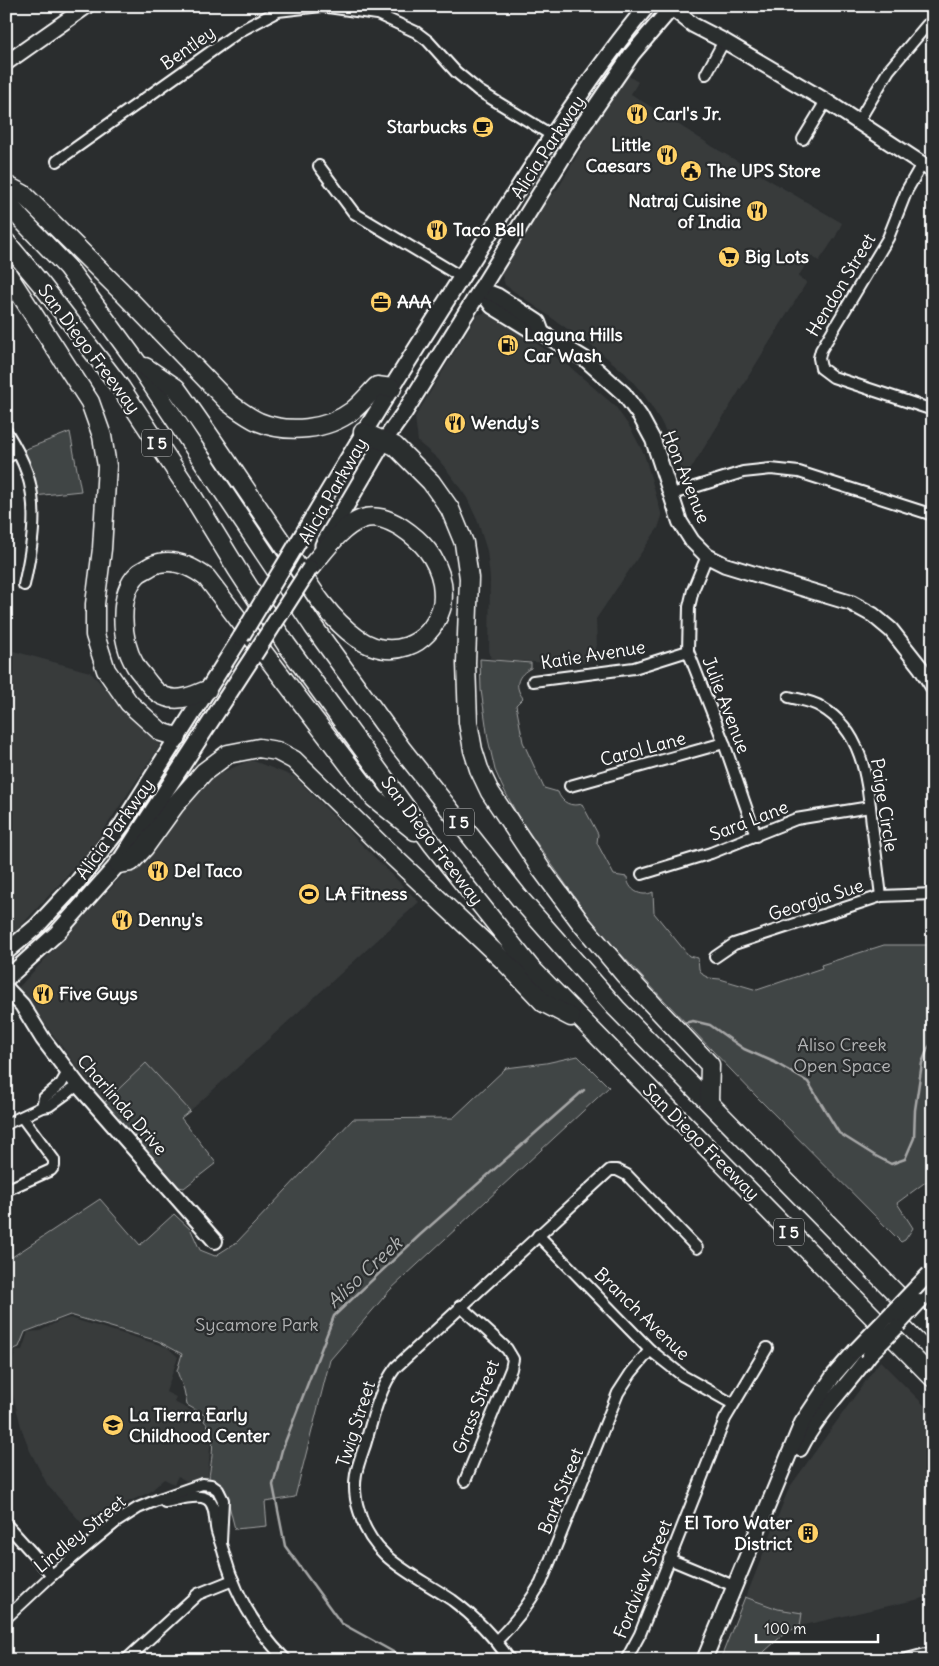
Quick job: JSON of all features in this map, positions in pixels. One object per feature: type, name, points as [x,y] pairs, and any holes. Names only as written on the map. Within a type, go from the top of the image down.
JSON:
[{"type":"highway","points":[[6,185],[23,194],[121,291],[229,403],[260,422],[280,428],[300,429],[325,424],[353,410],[377,386],[392,388]]},
{"type":"highway","name":"San Diego Freeway","points":[[6,200],[67,267],[136,361],[313,626],[401,748],[521,900],[624,1016],[933,1331]]},
{"type":"highway","name":"San Diego Freeway","points":[[6,242],[41,284],[120,388],[190,492],[286,644],[433,845],[530,967],[933,1378]]},
{"type":"highway","points":[[6,272],[90,402],[102,436],[107,466],[102,549],[95,604],[95,635],[106,670],[128,703],[161,732],[173,736]]},
{"type":"highway","points":[[136,361],[176,388],[320,600],[356,637],[366,644],[381,649],[405,648],[426,635],[438,619],[442,607],[443,591],[440,571],[429,550],[415,536],[384,519],[374,517],[354,523],[338,536],[310,568]]},
{"type":"highway","points":[[363,432],[395,446],[431,482],[450,509],[464,542],[469,578],[466,663],[468,722],[473,750],[479,769],[490,792],[541,869],[581,923],[624,974],[710,1066],[708,1101]]},
{"type":"highway","points":[[207,690],[184,698],[167,698],[153,689],[134,664],[125,636],[123,610],[126,595],[128,588],[138,573],[157,563],[175,562],[193,567],[207,578],[374,798],[433,845]]},
{"type":"highway","points":[[115,867],[131,862],[144,848],[176,805],[204,772],[215,763],[228,754],[259,748],[277,751],[294,760],[503,960],[544,1003],[584,1024]]},
{"type":"main road","name":"Alicia Parkway","points":[[6,952],[37,926],[76,884],[122,824],[173,736],[207,690],[241,636],[363,432],[461,277],[609,53],[647,6]]},
{"type":"main road","name":"Alicia Parkway","points":[[6,979],[57,933],[115,867],[310,568],[384,441],[404,413],[577,134],[632,54],[671,7]]},
{"type":"main road","points":[[577,134],[573,124],[597,84],[609,53]]},
{"type":"main road","points":[[517,231],[527,197],[554,153],[557,144],[553,136]]},
{"type":"main road","points":[[461,277],[480,289]]},
{"type":"main road","points":[[173,736],[196,745]]},
{"type":"main road","points":[[97,858],[115,867]]},
{"type":"street","points":[[6,63],[88,6]]},
{"type":"street","name":"Bentley","points":[[57,161],[240,31],[278,11],[321,6],[378,10],[428,41],[456,72],[479,91],[553,136]]},
{"type":"street","points":[[671,7],[693,25],[826,101],[927,168]]},
{"type":"street","points":[[858,122],[889,70],[927,25],[933,22]]},
{"type":"street","points":[[706,74],[724,41]]},
{"type":"street","points":[[803,138],[826,101]]},
{"type":"street","points":[[319,166],[354,213],[461,277]]},
{"type":"street","name":"Hendon Street","points":[[927,168],[907,190],[888,238],[821,350],[819,358],[821,368],[833,377],[933,410]]},
{"type":"street","name":"Hon Avenue","points":[[480,289],[492,306],[531,330],[542,333],[584,359],[624,394],[654,440],[680,522],[692,541],[707,556],[725,565],[851,603],[873,614],[891,630],[921,668],[933,687]]},
{"type":"street","points":[[6,431],[27,473],[31,488],[34,518],[24,585]]},
{"type":"street","points":[[6,458],[17,451]]},
{"type":"street","points":[[672,494],[743,472],[771,469],[799,472],[933,515]]},
{"type":"street","name":"Julie Avenue","points":[[707,556],[693,590],[689,607],[688,651],[724,743],[756,836]]},
{"type":"street","name":"Katie Avenue","points":[[533,681],[634,668],[688,651]]},
{"type":"street","name":"Paige Circle","points":[[789,697],[811,702],[835,717],[846,730],[861,757],[867,778],[881,896]]},
{"type":"street","name":"Carol Lane","points":[[570,786],[724,743]]},
{"type":"street","name":"Sara Lane","points":[[642,874],[711,853],[796,819],[870,806]]},
{"type":"street","name":"Georgia Sue","points":[[715,957],[734,944],[881,896],[933,894]]},
{"type":"street","name":"Charlinda Drive","points":[[6,988],[22,1005],[43,1039],[78,1085],[215,1241]]},
{"type":"street","points":[[42,1107],[44,1098],[62,1084],[68,1072]]},
{"type":"street","points":[[6,1124],[42,1107],[49,1106],[78,1085]]},
{"type":"street","points":[[6,1190],[51,1170],[54,1166],[54,1160],[22,1117]]},
{"type":"street","name":"Twig Street","points":[[510,1660],[496,1641],[476,1620],[463,1609],[389,1560],[366,1532],[356,1501],[356,1474],[388,1378],[396,1367],[460,1306],[613,1169],[627,1175],[697,1248]]},
{"type":"street","name":"Branch Avenue","points":[[538,1235],[650,1350],[683,1376],[733,1404]]},
{"type":"street","points":[[704,1660],[802,1423],[834,1375],[931,1272]]},
{"type":"street","points":[[779,1478],[792,1464],[808,1434],[824,1411],[870,1354],[933,1289]]},
{"type":"street","name":"Grass Street","points":[[460,1306],[507,1349],[513,1359],[511,1369],[465,1481]]},
{"type":"street","name":"Fordview Street","points":[[626,1660],[640,1634],[725,1418],[767,1348]]},
{"type":"street","name":"Bark Street","points":[[496,1641],[530,1602],[541,1583],[618,1393],[630,1373],[650,1350]]},
{"type":"street","name":"Lindley Street","points":[[6,1618],[52,1575],[116,1522],[138,1508],[162,1498],[202,1484],[211,1485],[218,1490],[223,1500],[221,1542]]},
{"type":"street","name":"Lindley Street","points":[[155,1502],[199,1497],[208,1500],[212,1505],[217,1532],[221,1542]]},
{"type":"street","points":[[6,1524],[52,1575]]},
{"type":"street","points":[[221,1542],[233,1580],[255,1623],[272,1646],[286,1660]]},
{"type":"street","points":[[669,1559],[734,1586]]},
{"type":"street","points":[[126,1660],[198,1594],[233,1580]]},
{"type":"street","points":[[903,1660],[933,1652]]},
{"type":"shaded area","points":[[627,75],[638,82],[631,94],[715,148],[842,223],[836,236],[819,261],[811,256],[798,277],[807,282],[684,480],[673,446],[660,420],[644,395],[625,373],[600,352],[505,285],[501,272],[547,200],[559,187],[606,104]]},
{"type":"shaded area","points":[[490,311],[569,366],[615,406],[631,429],[644,454],[662,516],[658,528],[596,619],[597,645],[594,656],[586,663],[569,664],[491,658],[489,651],[490,578],[487,551],[478,522],[467,498],[453,478],[438,459],[418,442],[415,417],[477,315]]},
{"type":"shaded area","points":[[6,649],[90,672],[160,746],[89,852],[6,942]]},
{"type":"shaded area","points":[[251,760],[295,777],[419,902],[190,1111],[146,1064],[104,1103],[18,988],[121,877],[209,778]]},
{"type":"shaded area","name":"La Tierra Early Childhood Center","points":[[70,1318],[167,1347],[178,1357],[166,1392],[176,1397],[174,1402],[205,1417],[202,1422],[211,1433],[208,1478],[186,1481],[178,1476],[174,1484],[164,1479],[150,1492],[126,1503],[127,1505],[101,1522],[90,1532],[48,1486],[30,1451],[22,1430],[8,1377],[16,1350],[22,1350],[28,1332],[40,1331],[61,1320]]},
{"type":"shaded area","name":"El Toro Water District","points":[[880,1361],[933,1414],[933,1596],[800,1626],[802,1613],[778,1609],[746,1597],[789,1488]]},
{"type":"green space","points":[[70,432],[81,491],[34,496],[21,451]]},
{"type":"green space","name":"Aliso Creek Open Space","points":[[480,659],[531,663],[531,668],[518,681],[518,689],[523,698],[516,705],[523,742],[544,788],[558,792],[567,803],[574,805],[582,804],[598,834],[597,843],[614,875],[627,877],[630,886],[636,892],[648,894],[653,892],[654,913],[689,956],[698,958],[699,969],[703,975],[757,990],[822,968],[821,965],[884,945],[933,945],[933,1179],[931,1178],[897,1203],[913,1228],[905,1240],[901,1242],[755,1095],[596,927],[519,818],[495,770],[488,739],[481,690]]},
{"type":"green space","name":"Sycamore Park","points":[[578,1056],[609,1087],[390,1290],[330,1360],[295,1497],[265,1502],[267,1526],[235,1529],[225,1489],[209,1478],[213,1448],[211,1433],[204,1421],[206,1416],[187,1405],[177,1371],[182,1354],[158,1341],[70,1315],[25,1332],[19,1347],[12,1350],[6,1373],[6,1261],[100,1199],[140,1245],[174,1214],[191,1230],[200,1250],[215,1256],[237,1242],[353,1119],[453,1118],[506,1068],[546,1063]]},
{"type":"green space","points":[[146,1063],[190,1111],[181,1118],[216,1163],[184,1188],[179,1187],[104,1103]]},
{"type":"green space","points":[[745,1597],[778,1609],[802,1613],[800,1626],[785,1633],[755,1660],[720,1660]]},
{"type":"waterway","name":"Aliso Creek","points":[[679,1024],[693,1021],[710,1025],[744,1049],[774,1062],[808,1082],[839,1133],[891,1164],[905,1159],[914,1138],[915,1110],[922,1063],[928,1048],[933,1042]]},
{"type":"waterway","name":"Aliso Creek","points":[[408,1660],[341,1623],[285,1546],[273,1485],[282,1450],[334,1316],[420,1235],[584,1090]]},
{"type":"place","name":"Carl's Jr.","points":[[637,114]]},
{"type":"place","name":"Starbucks","points":[[483,127]]},
{"type":"place","name":"Little Caesars","points":[[667,155]]},
{"type":"place","name":"The UPS Store","points":[[691,171]]},
{"type":"place","name":"Natraj Cuisine of India","points":[[757,211]]},
{"type":"place","name":"Taco Bell","points":[[437,230]]},
{"type":"place","name":"Big Lots","points":[[729,257]]},
{"type":"place","name":"AAA","points":[[381,302]]},
{"type":"place","name":"Laguna Hills Car Wash","points":[[508,345]]},
{"type":"place","name":"Wendy's","points":[[455,423]]},
{"type":"place","name":"Del Taco","points":[[158,871]]},
{"type":"place","name":"LA Fitness","points":[[309,894]]},
{"type":"place","name":"Denny's","points":[[122,920]]},
{"type":"place","name":"Five Guys","points":[[43,994]]},
{"type":"place","name":"La Tierra Early Childhood Center","points":[[113,1425]]},
{"type":"place","name":"El Toro Water District","points":[[808,1533]]}]
